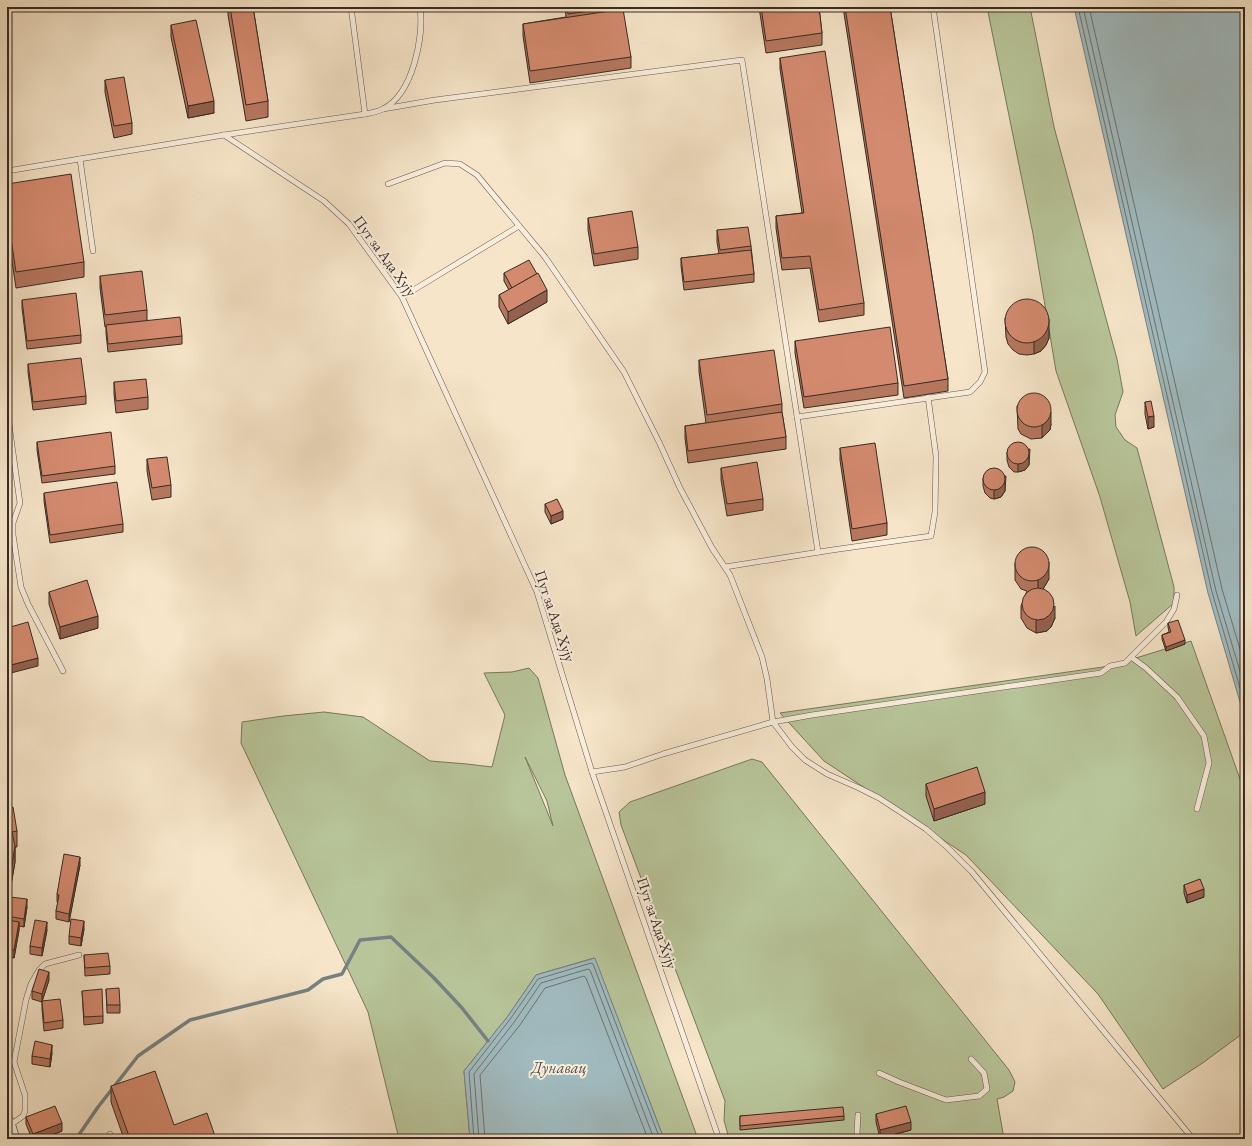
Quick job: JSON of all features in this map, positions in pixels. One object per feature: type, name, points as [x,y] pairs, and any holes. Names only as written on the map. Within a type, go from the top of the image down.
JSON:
[{"type":"lane","points":[[351,7],[365,114]]},
{"type":"lane","points":[[383,109],[401,92],[415,60],[419,47],[421,16],[420,7]]},
{"type":"lane","points":[[797,417],[970,392],[980,382],[985,372],[933,7]]},
{"type":"lane","points":[[7,172],[224,135],[365,114],[383,109],[435,100],[742,60],[818,552]]},
{"type":"lane","name":"Пут за Ада Хују","points":[[224,135],[324,201],[349,224],[402,297],[537,592],[592,772],[719,1139]]},
{"type":"lane","points":[[80,159],[92,251]]},
{"type":"lane","points":[[388,184],[445,163],[460,164],[477,175],[545,257],[624,372],[680,488],[712,548],[730,575],[762,657],[767,679],[773,722],[792,747],[805,760],[827,774],[868,793],[902,813],[947,847],[972,872],[1193,1139]]},
{"type":"lane","points":[[402,297],[519,226]]},
{"type":"lane","points":[[725,567],[931,536],[935,512],[936,456],[928,398]]},
{"type":"lane","points":[[7,410],[20,503],[14,523],[13,535],[21,587],[28,604],[63,671]]},
{"type":"lane","points":[[592,772],[625,767],[663,754],[773,722],[1101,673],[1110,666],[1125,663],[1131,658],[1166,622],[1174,609],[1177,595]]},
{"type":"lane","points":[[1131,658],[1146,668],[1177,697],[1204,736],[1209,763],[1197,809]]},
{"type":"lane","points":[[9,1129],[23,1116],[25,1111],[25,1095],[14,1062],[26,1000],[31,984],[39,970],[48,962],[67,959],[79,955]]},
{"type":"lane","points":[[878,1073],[946,1100],[979,1096],[987,1090],[984,1073],[971,1059]]},
{"type":"lane","points":[[858,1115],[858,1139]]},
{"type":"green space","points":[[987,7],[1030,7],[1054,127],[1117,359],[1123,392],[1115,415],[1116,427],[1125,440],[1137,448],[1174,587],[1174,603],[1136,636],[1130,602],[1100,497],[1056,371],[1033,234]]},
{"type":"green space","points":[[1191,641],[1245,793],[1245,1035],[1242,1034],[1204,1062],[1163,1089],[1098,994],[966,855],[824,761],[780,713],[1110,666]]},
{"type":"green space","points":[[529,668],[538,678],[565,775],[698,1139],[664,1139],[594,958],[536,975],[508,1016],[464,1071],[470,1139],[399,1139],[368,1012],[241,743],[242,722],[324,712],[363,717],[430,761],[492,767],[505,715],[484,673],[512,672]],"holes":[[[525,757],[547,801],[553,826]]]},
{"type":"green space","points":[[752,759],[762,762],[1009,1070],[1015,1082],[1013,1091],[1004,1097],[997,1099],[1004,1139],[729,1139],[724,1120],[725,1101],[621,825],[619,812],[630,802]]},
{"type":"water","points":[[1074,7],[1245,7],[1245,719],[1208,593]]},
{"type":"water","name":"Дунавац","points":[[595,958],[664,1139],[470,1139],[464,1071],[508,1016],[536,975]]},
{"type":"building","points":[[230,7],[253,7],[268,101],[246,105]]},
{"type":"building","points":[[567,7],[612,7],[612,8],[568,14]]},
{"type":"building","points":[[761,7],[819,7],[822,33],[766,41]]},
{"type":"building","points":[[845,7],[890,7],[948,379],[904,386]]},
{"type":"building","points":[[623,9],[631,57],[530,71],[523,24]]},
{"type":"building","points":[[196,20],[214,101],[188,106],[171,25]]},
{"type":"building","points":[[825,51],[864,303],[819,310],[810,256],[782,258],[776,216],[804,213],[780,58]]},
{"type":"building","points":[[124,77],[132,123],[114,126],[105,80]]},
{"type":"building","points":[[71,174],[84,262],[16,272],[7,212],[7,184]]},
{"type":"building","points":[[632,211],[638,247],[594,254],[588,218]]},
{"type":"building","points":[[748,227],[751,246],[720,250],[717,230]]},
{"type":"building","points":[[751,250],[754,274],[684,282],[681,258]]},
{"type":"building","points":[[529,260],[537,274],[512,288],[504,273]]},
{"type":"building","points":[[142,271],[147,310],[105,315],[100,276]]},
{"type":"building","points":[[538,273],[547,290],[508,312],[499,295]]},
{"type":"building","points":[[76,293],[81,335],[27,341],[22,300]]},
{"type":"building","points":[[1023,299],[1031,299],[1043,305],[1049,317],[1049,325],[1043,337],[1031,343],[1023,343],[1011,337],[1005,325],[1005,317],[1011,305]]},
{"type":"building","points":[[180,317],[182,336],[108,344],[106,325]]},
{"type":"building","points":[[890,327],[898,383],[804,397],[795,341]]},
{"type":"building","points":[[774,350],[782,404],[707,415],[699,360]]},
{"type":"building","points":[[81,358],[86,396],[33,402],[28,364]]},
{"type":"building","points":[[146,379],[148,397],[116,401],[114,382]]},
{"type":"building","points":[[1031,393],[1037,393],[1046,398],[1050,404],[1050,416],[1046,422],[1037,427],[1031,427],[1022,422],[1017,413],[1017,407],[1022,398]]},
{"type":"building","points":[[1151,401],[1154,416],[1148,417],[1145,402]]},
{"type":"building","points":[[782,412],[786,437],[688,451],[685,426]]},
{"type":"building","points":[[111,432],[115,466],[42,476],[37,442]]},
{"type":"building","points":[[1018,442],[1026,445],[1029,453],[1026,461],[1018,464],[1010,461],[1007,453],[1010,445]]},
{"type":"building","points":[[875,443],[887,523],[852,529],[840,448]]},
{"type":"building","points":[[167,457],[171,485],[152,488],[147,459]]},
{"type":"building","points":[[757,462],[763,499],[727,504],[721,468]]},
{"type":"building","points":[[994,468],[1002,471],[1005,479],[1002,487],[994,490],[986,487],[983,479],[986,471]]},
{"type":"building","points":[[117,482],[123,524],[50,535],[44,493]]},
{"type":"building","points":[[557,499],[563,511],[551,516],[545,504]]},
{"type":"building","points":[[1032,547],[1044,552],[1049,564],[1044,576],[1032,581],[1020,576],[1015,564],[1020,552]]},
{"type":"building","points":[[87,580],[98,616],[60,627],[49,592]]},
{"type":"building","points":[[1035,588],[1041,588],[1050,592],[1054,604],[1050,616],[1041,620],[1035,620],[1026,616],[1022,607],[1022,601],[1026,592]]},
{"type":"building","points":[[1178,620],[1185,640],[1166,647],[1162,635],[1171,632],[1168,623]]},
{"type":"building","points":[[28,622],[38,658],[7,666],[7,628]]},
{"type":"building","points":[[977,767],[985,792],[934,809],[926,784]]},
{"type":"building","points":[[13,807],[17,831],[12,832],[15,846],[7,892],[7,810]]},
{"type":"building","points":[[64,854],[80,857],[69,914],[56,911],[59,895],[57,894]]},
{"type":"building","points":[[1200,879],[1204,889],[1187,895],[1184,885]]},
{"type":"building","points":[[10,897],[27,899],[24,919],[7,916]]},
{"type":"building","points":[[71,919],[84,921],[81,938],[69,936]]},
{"type":"building","points":[[7,920],[19,922],[14,950],[7,949]]},
{"type":"building","points":[[35,920],[47,922],[42,948],[30,946]]},
{"type":"building","points":[[108,953],[110,966],[85,968],[84,955]]},
{"type":"building","points":[[39,969],[49,972],[42,994],[32,991]]},
{"type":"building","points":[[119,988],[120,1005],[107,1005],[106,989]]},
{"type":"building","points":[[102,989],[103,1016],[84,1017],[82,991]]},
{"type":"building","points":[[60,999],[63,1020],[44,1023],[42,1001]]},
{"type":"building","points":[[35,1041],[52,1045],[50,1059],[32,1056]]},
{"type":"building","points":[[155,1071],[174,1125],[207,1113],[216,1139],[130,1139],[111,1086]]},
{"type":"building","points":[[55,1106],[62,1123],[33,1134],[26,1117]]},
{"type":"building","points":[[906,1106],[911,1122],[880,1130],[876,1114]]},
{"type":"building","points":[[843,1107],[844,1116],[740,1126],[740,1116]]},
{"type":"waterway","points":[[76,1139],[98,1107],[138,1056],[190,1020],[308,990],[323,979],[342,974],[360,940],[391,937],[434,978],[462,1008],[488,1041]]}]
